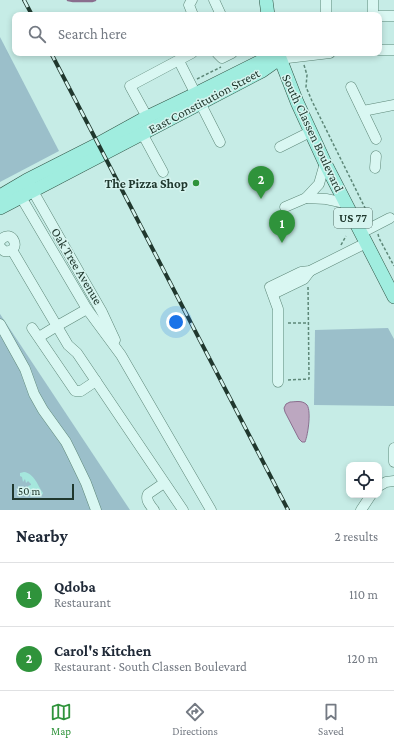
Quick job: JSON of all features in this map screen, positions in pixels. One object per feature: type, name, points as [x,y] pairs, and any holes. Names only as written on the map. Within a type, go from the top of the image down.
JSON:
[{"type":"main road","points":[[266,0],[268,12]]},
{"type":"main road","name":"East Constitution Street","points":[[0,196],[18,192],[142,134],[261,61],[278,56]]},
{"type":"main road","name":"South Classen Boulevard","points":[[278,56],[310,132],[394,297]]},
{"type":"main road","name":"East Constitution Street","points":[[30,186],[98,144],[147,117],[198,99]]},
{"type":"main road","name":"East Constitution Street","points":[[0,208],[18,192]]},
{"type":"street","points":[[192,0],[189,5],[192,12]]},
{"type":"street","points":[[214,0],[220,12]]},
{"type":"street","points":[[326,0],[326,12]]},
{"type":"street","points":[[373,0],[373,12]]},
{"type":"street","points":[[382,16],[394,16]]},
{"type":"street","points":[[382,50],[394,50]]},
{"type":"street","points":[[147,117],[130,86],[187,56]]},
{"type":"street","points":[[179,61],[220,142]]},
{"type":"street","points":[[351,87],[376,139]]},
{"type":"street","points":[[363,111],[394,104]]},
{"type":"street","points":[[280,147],[310,132]]},
{"type":"street","points":[[142,134],[163,172]]},
{"type":"street","points":[[375,168],[376,156]]},
{"type":"street","points":[[285,207],[306,198],[319,184],[325,163]]},
{"type":"street","name":"Oak Tree Avenue","points":[[30,186],[102,312],[121,355],[211,510]]},
{"type":"street","name":"Oak Tree Avenue","points":[[18,192],[86,309],[121,355]]},
{"type":"street","points":[[306,198],[326,199],[345,203]]},
{"type":"street","points":[[280,381],[278,309],[271,291],[301,272],[307,275],[363,238],[374,226],[390,218]]},
{"type":"street","points":[[0,241],[6,236],[9,236],[15,241],[15,246],[12,250],[7,252],[0,247]]},
{"type":"street","points":[[12,250],[68,345],[77,353],[182,510]]},
{"type":"street","points":[[69,279],[79,272]]},
{"type":"street","points":[[39,338],[86,309]]},
{"type":"street","points":[[0,324],[25,369],[34,394],[43,410],[66,442],[86,483],[96,510]]},
{"type":"street","points":[[32,328],[75,391],[81,391],[96,381]]},
{"type":"street","points":[[394,448],[394,462]]},
{"type":"street","points":[[382,484],[394,481]]},
{"type":"street","points":[[154,510],[146,496],[164,483]]},
{"type":"street","points":[[361,510],[369,498]]},
{"type":"path","name":"South Classen Boulevard","points":[[305,71],[307,75],[306,87],[368,217],[394,266]]},
{"type":"path","points":[[280,381],[309,380],[307,275]]},
{"type":"path","points":[[282,324],[308,324]]},
{"type":"shaded area","points":[[0,37],[59,151],[0,182]]},
{"type":"shaded area","points":[[0,314],[130,510],[0,510]]},
{"type":"shaded area","points":[[388,328],[394,339],[394,406],[314,405],[315,330]]},
{"type":"shaded area","points":[[290,402],[302,402],[308,406],[309,422],[305,442],[302,442],[299,439],[285,412],[284,408],[286,404]]},
{"type":"sand","points":[[24,472],[33,477],[43,493],[42,495],[37,496],[34,493],[34,489],[31,492],[31,490],[28,490],[28,486],[31,484],[28,481],[26,483],[25,479],[23,482],[22,477],[20,476],[20,473]]},
{"type":"waterway","points":[[68,0],[95,0]]},
{"type":"railway","points":[[24,0],[30,12]]},
{"type":"railway","points":[[53,56],[288,510]]},
{"type":"place","name":"The Pizza Shop","points":[[196,183]]},
{"type":"place","name":"Carol's Kitchen","points":[[261,199]]},
{"type":"place","name":"Qdoba","points":[[282,243]]}]
